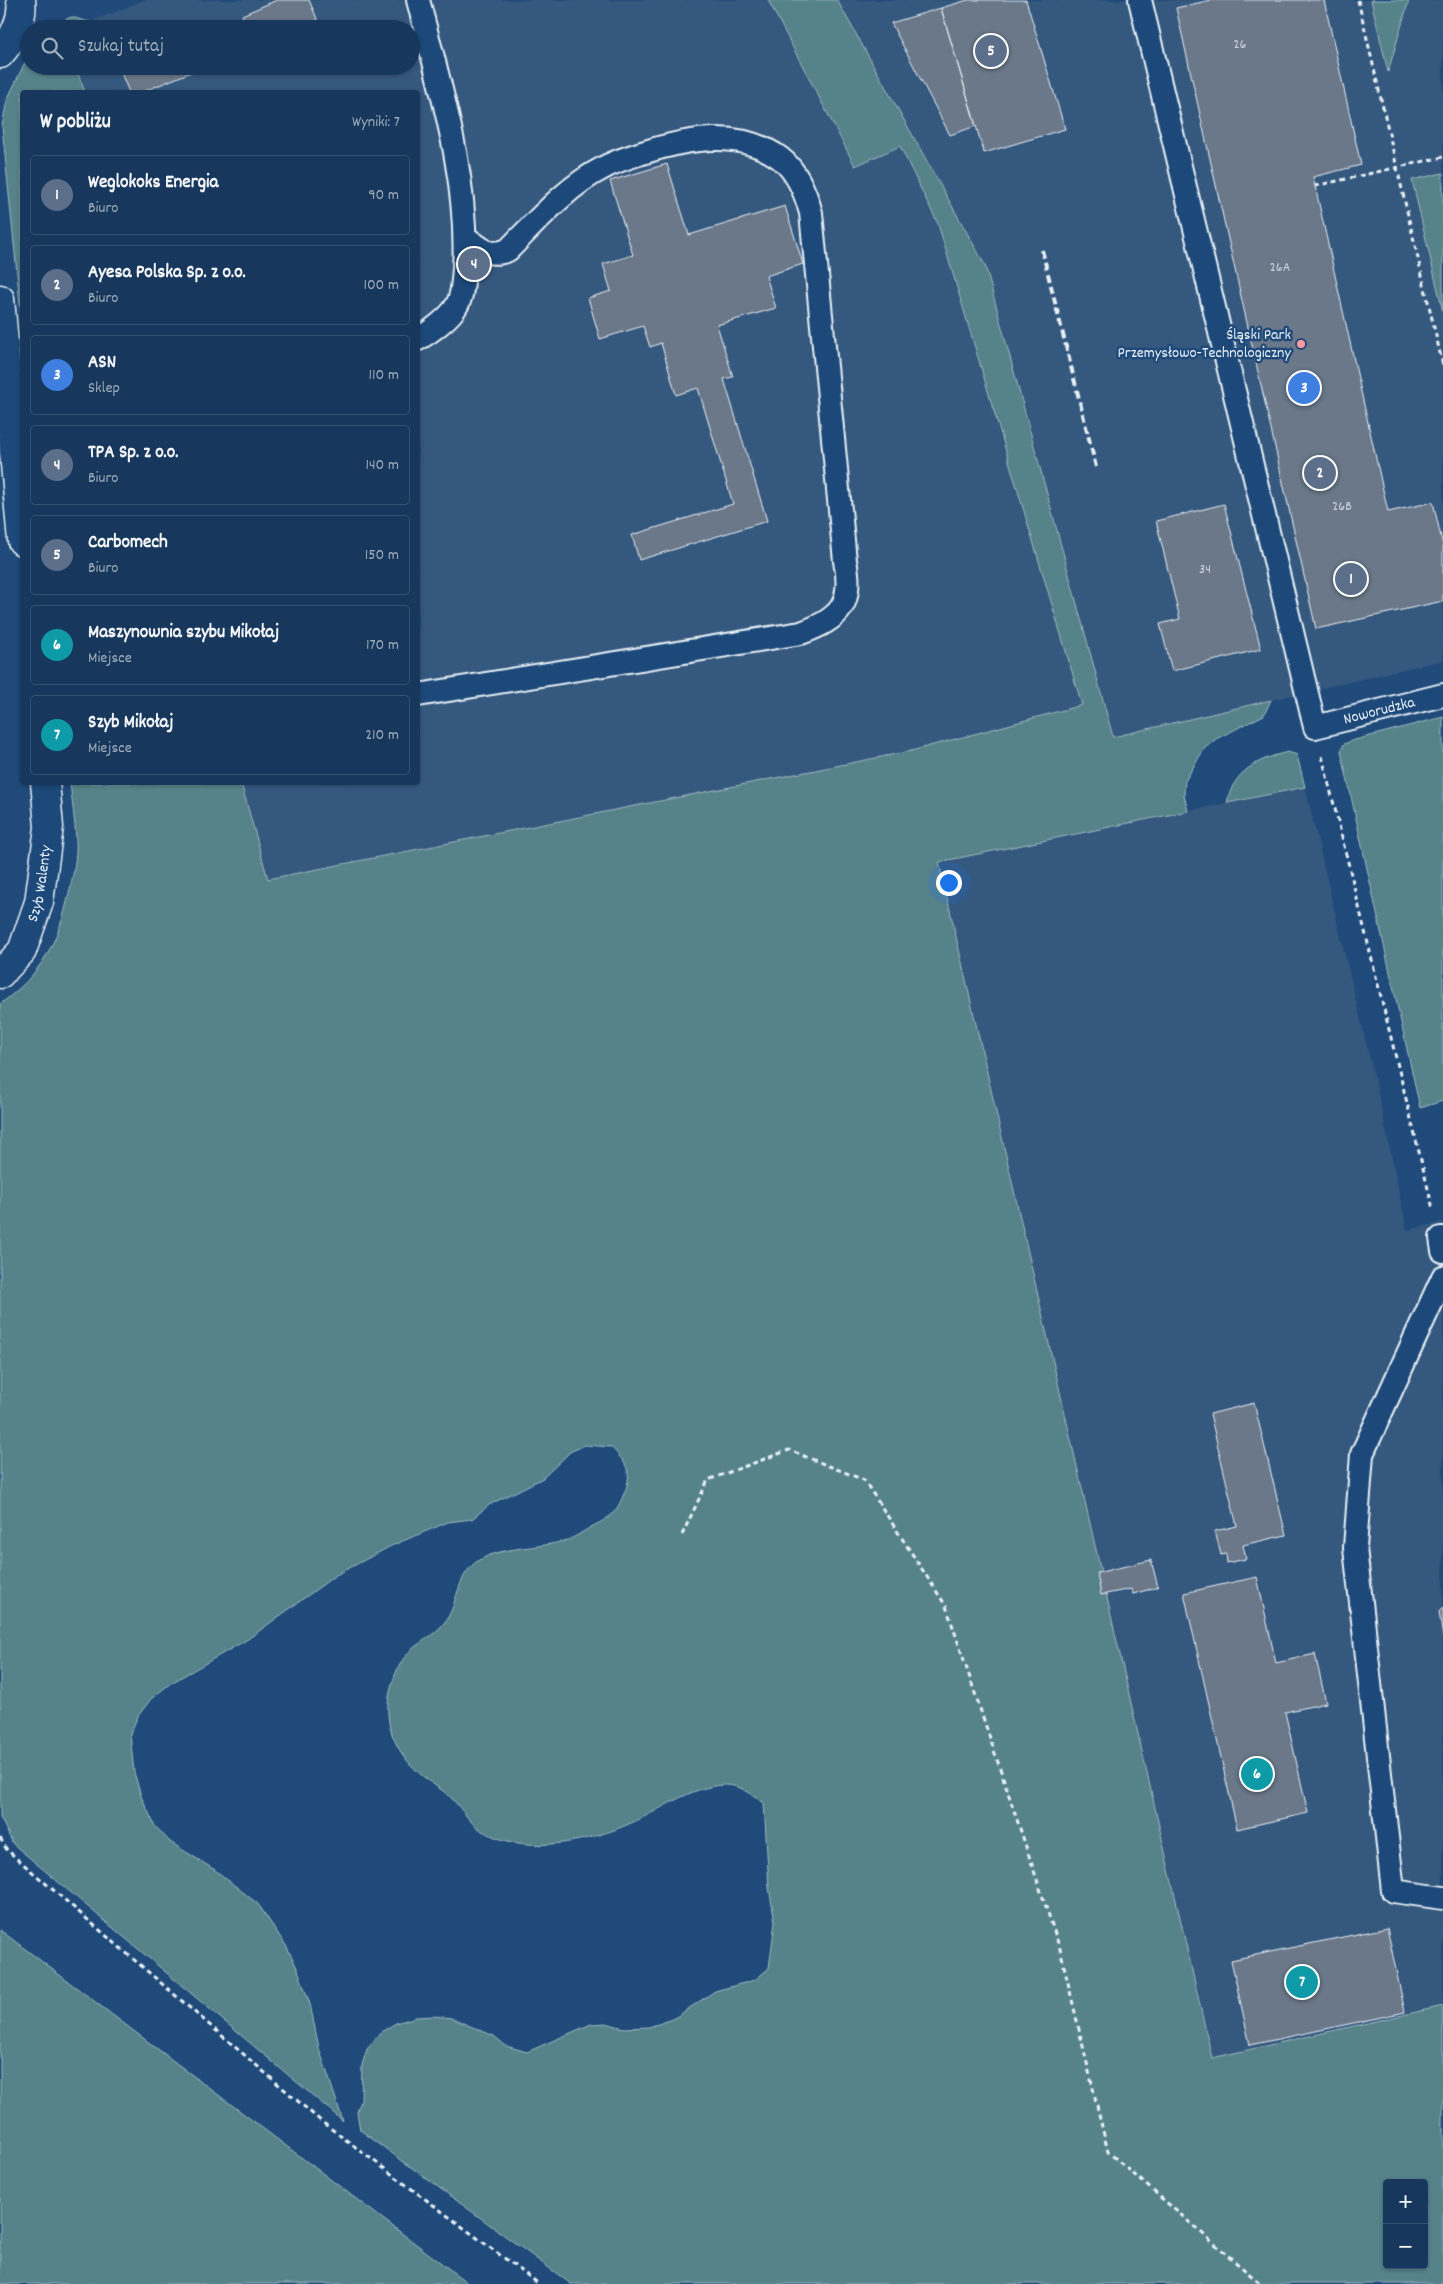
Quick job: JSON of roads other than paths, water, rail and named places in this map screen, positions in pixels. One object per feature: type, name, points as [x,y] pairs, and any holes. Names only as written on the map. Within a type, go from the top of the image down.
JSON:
[{"type":"street","points":[[0,54],[12,41],[19,24],[21,0]]},
{"type":"street","points":[[0,299],[20,519]]},
{"type":"street","name":"Szyb Walenty","points":[[0,974],[22,951],[39,902],[49,827],[45,785]]},
{"type":"lane","points":[[418,0],[454,144],[465,237],[462,284],[457,305],[431,332],[420,338]]},
{"type":"lane","name":"Noworudzka","points":[[1140,0],[1315,726],[1443,695]]},
{"type":"lane","points":[[420,695],[801,633],[821,626],[836,614],[848,595],[848,578],[812,213],[800,182],[781,159],[760,146],[735,140],[706,138],[669,144],[602,168],[563,196],[508,250],[497,254],[488,253],[465,237]]},
{"type":"lane","points":[[1443,1278],[1362,1454],[1355,1548],[1393,1891],[1443,1898]]},
{"type":"railway","points":[[1042,250],[1096,467]]},
{"type":"place","name":"Carbomech","points":[[991,51]]},
{"type":"place","name":"TPA Sp. z o.o.","points":[[474,264]]},
{"type":"place","name":"Śląski Park Przemysłowo-Technologiczny","points":[[1301,344]]},
{"type":"place","name":"ASN","points":[[1304,388]]},
{"type":"place","name":"Ayesa Polska Sp. z o.o.","points":[[1320,473]]},
{"type":"place","name":"Weglokoks Energia","points":[[1351,579]]},
{"type":"place","name":"Maszynownia szybu Mikołaj","points":[[1257,1774]]},
{"type":"place","name":"Szyb Mikołaj","points":[[1302,1982]]}]
